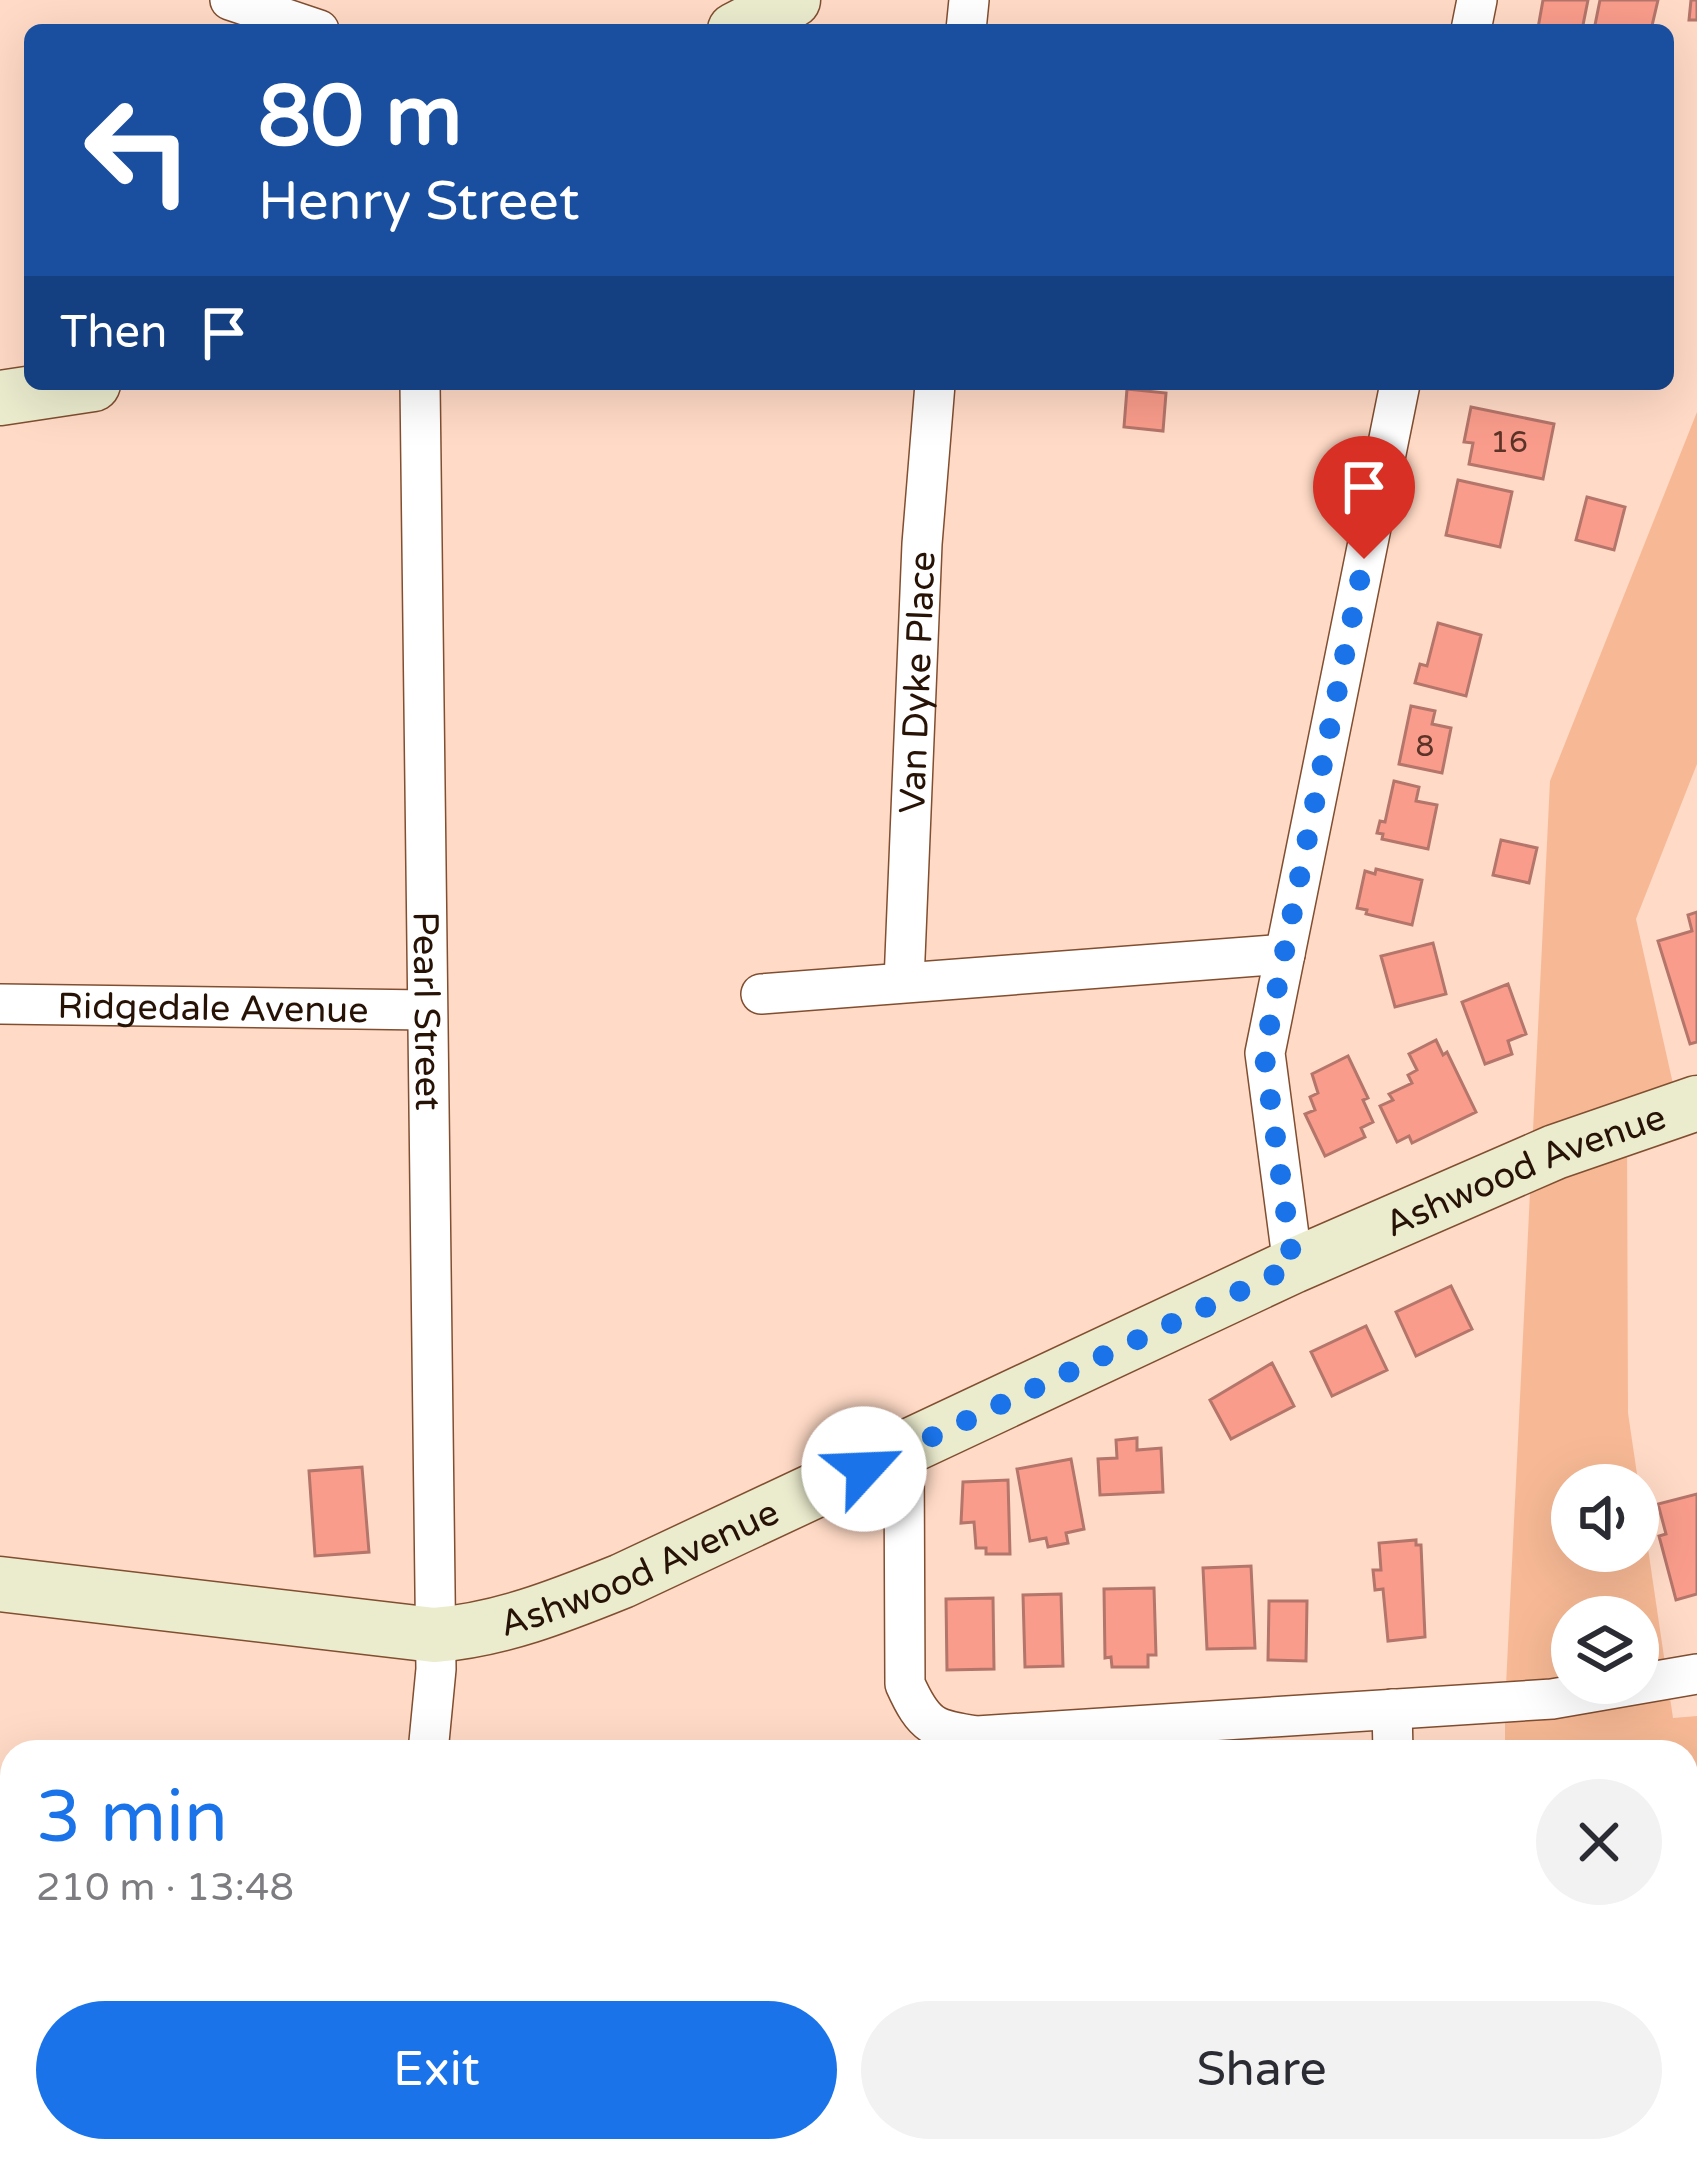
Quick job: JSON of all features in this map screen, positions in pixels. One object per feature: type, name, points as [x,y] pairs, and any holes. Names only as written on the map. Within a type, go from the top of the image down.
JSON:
[{"type":"street","points":[[230,0],[301,24]]},
{"type":"street","points":[[747,24],[793,0]]},
{"type":"street","points":[[0,398],[53,390]]},
{"type":"street","name":"Pearl Street","points":[[420,390],[436,1669],[429,1740]]},
{"type":"street","name":"Van Dyke Place","points":[[904,982],[922,544],[935,390]]},
{"type":"street","points":[[1293,1266],[1264,1053],[1399,390]]},
{"type":"street","points":[[760,994],[1285,954]]},
{"type":"street","name":"Ridgedale Avenue","points":[[0,1004],[425,1010]]},
{"type":"street","name":"Ashwood Avenue","points":[[0,1585],[434,1635],[466,1633],[542,1613],[622,1581],[1293,1266],[1556,1152],[1697,1103]]},
{"type":"street","points":[[904,1450],[905,1684],[917,1712],[938,1731],[977,1736],[1552,1699],[1697,1674]]},
{"type":"street","points":[[1392,1709],[1393,1740]]},
{"type":"shaded area","points":[[1697,412],[1697,764],[1636,919],[1680,1115],[1627,1131],[1628,1413],[1636,1464],[1551,1464],[1551,1572],[1651,1572],[1655,1596],[1551,1596],[1551,1704],[1659,1704],[1659,1623],[1673,1718],[1697,1716],[1697,1740],[1505,1740],[1550,781]]},
{"type":"building","points":[[1543,0],[1588,0],[1583,24],[1539,24]]},
{"type":"building","points":[[1600,0],[1658,0],[1652,24],[1595,24]]},
{"type":"building","points":[[1691,0],[1697,0],[1697,20],[1689,20]]},
{"type":"building","points":[[1127,390],[1166,393],[1163,431],[1124,427]]},
{"type":"building","points":[[1471,407],[1554,424],[1543,479],[1469,464],[1473,443],[1464,442]]},
{"type":"building","points":[[1458,480],[1512,492],[1500,547],[1446,535]]},
{"type":"building","points":[[1587,497],[1625,507],[1614,550],[1576,540]]},
{"type":"building","points":[[1438,623],[1481,635],[1466,696],[1415,683],[1420,664],[1427,666]]},
{"type":"building","points":[[1411,706],[1435,711],[1432,724],[1451,728],[1442,773],[1399,764]]},
{"type":"building","points":[[1394,781],[1419,787],[1416,801],[1437,805],[1428,849],[1382,839],[1383,834],[1377,833],[1380,821],[1385,822]]},
{"type":"building","points":[[1501,840],[1537,848],[1529,883],[1493,875]]},
{"type":"building","points":[[1376,869],[1422,880],[1412,925],[1357,908],[1365,871],[1375,874]]},
{"type":"building","points":[[1697,912],[1697,1042],[1690,1044],[1658,941],[1692,931],[1688,915]]},
{"type":"building","points":[[1433,943],[1446,994],[1395,1007],[1381,956]]},
{"type":"building","points":[[1508,984],[1526,1034],[1508,1041],[1512,1054],[1485,1064],[1462,1002]]},
{"type":"building","points":[[1436,1040],[1443,1055],[1447,1052],[1476,1112],[1412,1143],[1409,1136],[1397,1142],[1380,1106],[1393,1100],[1389,1094],[1412,1083],[1408,1075],[1417,1070],[1409,1054]]},
{"type":"building","points":[[1348,1056],[1368,1098],[1363,1100],[1373,1122],[1361,1128],[1365,1137],[1325,1156],[1305,1114],[1315,1110],[1310,1097],[1318,1093],[1312,1074]]},
{"type":"building","points":[[1451,1286],[1472,1329],[1416,1356],[1396,1312]]},
{"type":"building","points":[[1366,1326],[1387,1370],[1332,1396],[1311,1352]]},
{"type":"building","points":[[1272,1363],[1294,1406],[1231,1439],[1210,1400]]},
{"type":"building","points":[[1137,1438],[1137,1450],[1161,1448],[1163,1492],[1100,1495],[1098,1459],[1117,1458],[1116,1440]]},
{"type":"building","points":[[1071,1459],[1084,1529],[1066,1533],[1068,1543],[1048,1547],[1046,1538],[1030,1541],[1017,1469]]},
{"type":"building","points":[[362,1467],[369,1552],[315,1556],[309,1471]]},
{"type":"building","points":[[1008,1480],[1010,1554],[986,1554],[986,1548],[976,1548],[974,1522],[961,1523],[963,1482]]},
{"type":"building","points":[[1697,1494],[1697,1594],[1676,1600],[1659,1536],[1666,1534],[1659,1504]]},
{"type":"building","points":[[1416,1540],[1421,1545],[1425,1637],[1388,1641],[1383,1589],[1375,1590],[1373,1570],[1381,1570],[1379,1543]]},
{"type":"building","points":[[1251,1566],[1255,1648],[1207,1649],[1203,1568]]},
{"type":"building","points":[[1154,1588],[1156,1655],[1148,1655],[1148,1667],[1112,1667],[1111,1657],[1105,1658],[1104,1589]]},
{"type":"building","points":[[1061,1594],[1063,1666],[1025,1667],[1023,1595]]},
{"type":"building","points":[[993,1598],[994,1669],[947,1670],[946,1599]]},
{"type":"building","points":[[1269,1601],[1307,1601],[1306,1661],[1268,1660]]},
{"type":"route","points":[[864,1469],[1293,1266],[1264,1053],[1364,559]]}]
